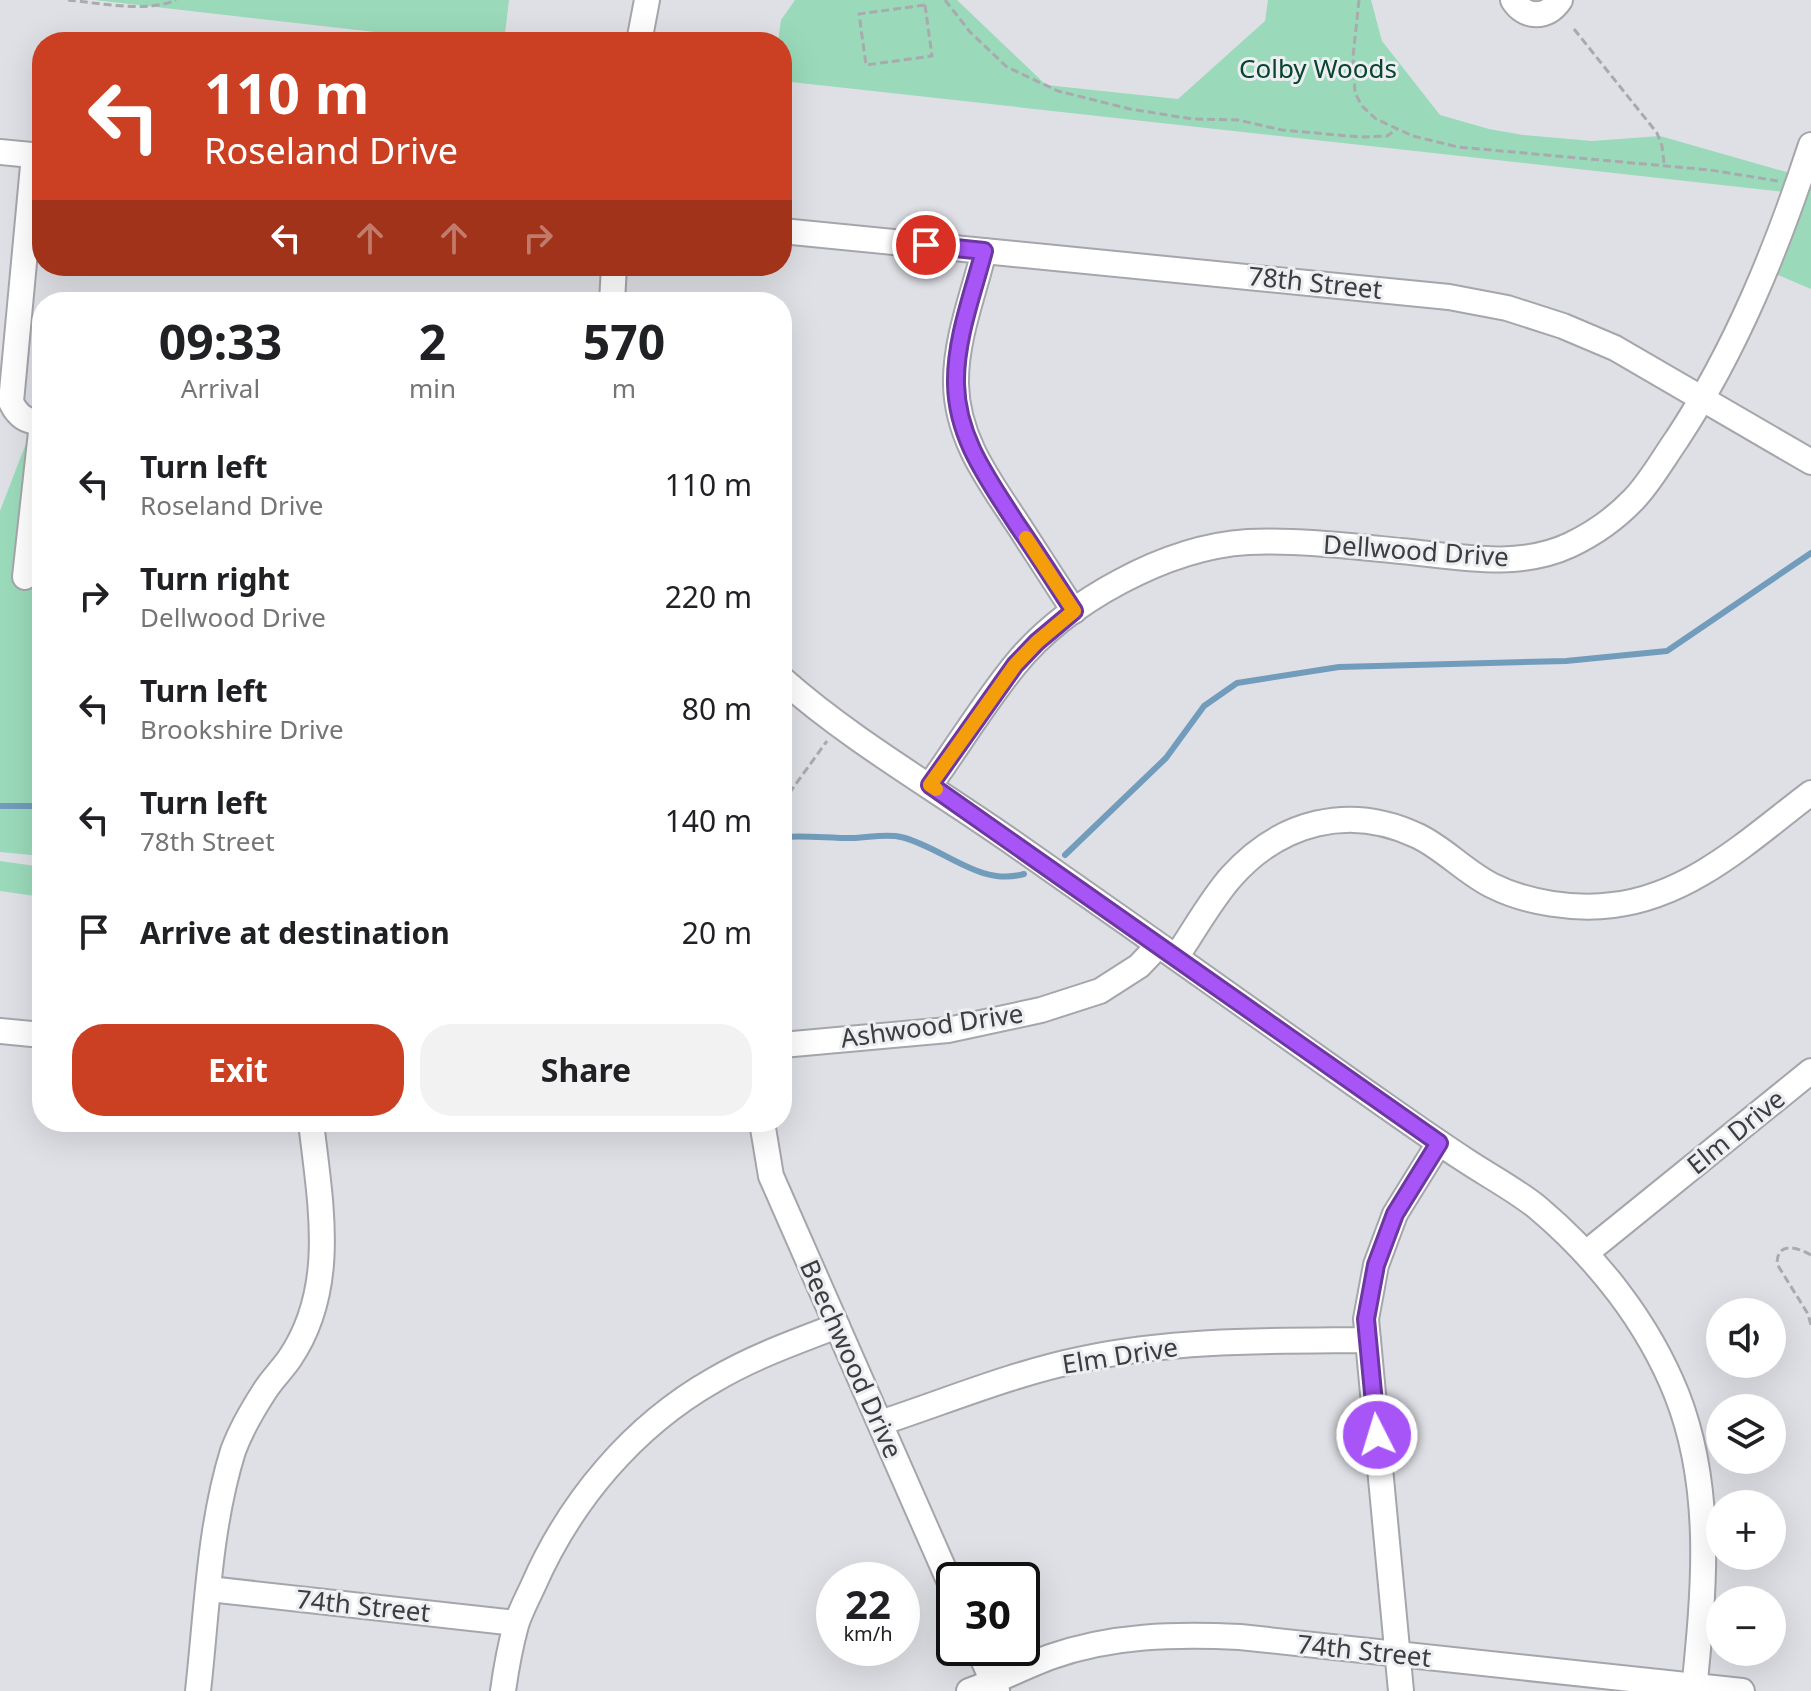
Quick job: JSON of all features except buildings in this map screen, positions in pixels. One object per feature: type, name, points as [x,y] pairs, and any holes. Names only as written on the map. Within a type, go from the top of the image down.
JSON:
[{"type":"street","points":[[641,32],[647,0]]},
{"type":"street","points":[[1513,0],[1518,8],[1536,15],[1546,13],[1560,0]]},
{"type":"street","name":"Dellwood Drive","points":[[930,785],[1015,665],[1037,642],[1074,611],[1118,582],[1159,565],[1216,547],[1246,542],[1307,543],[1521,560],[1568,546],[1603,526],[1634,499],[1703,398],[1746,315],[1797,189],[1811,145]]},
{"type":"street","points":[[0,152],[32,155]]},
{"type":"street","points":[[32,208],[11,388],[11,402],[16,413],[32,421]]},
{"type":"street","name":"78th Street","points":[[792,232],[1449,297],[1507,308],[1563,326],[1615,348],[1811,462]]},
{"type":"street","points":[[984,251],[960,345],[956,382],[959,416],[969,448],[986,477],[1074,611]]},
{"type":"street","points":[[25,577],[32,514]]},
{"type":"street","points":[[792,687],[833,720],[1439,1143],[1536,1207],[1586,1253],[1633,1311],[1657,1351],[1677,1394],[1696,1453],[1704,1524],[1704,1594],[1694,1688]]},
{"type":"street","name":"Ashwood Drive","points":[[792,1044],[948,1030],[1041,1010],[1100,991],[1167,952],[1247,860],[1269,843],[1300,828],[1349,818],[1380,822],[1417,835],[1494,887],[1536,900],[1566,905],[1612,905],[1657,896],[1699,877],[1811,793]]},
{"type":"street","points":[[0,1031],[32,1034]]},
{"type":"street","name":"Elm Drive","points":[[1586,1253],[1811,1071]]},
{"type":"street","points":[[198,1691],[217,1510],[235,1447],[264,1391],[291,1357],[310,1319],[321,1277],[323,1230],[312,1132]]},
{"type":"street","name":"Beechwood Drive","points":[[764,1132],[771,1176],[941,1562]]},
{"type":"street","points":[[1401,1691],[1366,1319],[1376,1265],[1395,1214],[1439,1143]]},
{"type":"street","points":[[503,1691],[516,1623],[562,1529],[618,1455],[672,1406],[715,1379],[779,1348],[837,1326]]},
{"type":"street","name":"Elm Drive","points":[[880,1423],[1026,1374],[1083,1359],[1212,1343],[1368,1340]]},
{"type":"street","name":"74th Street","points":[[209,1589],[516,1623]]},
{"type":"street","name":"74th Street","points":[[969,1691],[995,1686],[1049,1658],[1092,1645],[1136,1637],[1181,1634],[1240,1637],[1742,1691]]},
{"type":"street","points":[[986,1666],[995,1686]]},
{"type":"path","points":[[68,0],[165,5],[176,0]]},
{"type":"path","points":[[909,0],[910,8]]},
{"type":"path","points":[[945,0],[970,32],[1007,67],[1072,95],[1130,109],[1192,119],[1238,120],[1282,130],[1360,137],[1387,136],[1397,129]]},
{"type":"path","points":[[1359,0],[1353,57],[1355,93],[1362,106],[1376,119],[1413,136],[1458,147],[1664,165],[1780,181],[1797,189]]},
{"type":"path","points":[[925,5],[932,56],[866,65],[859,14],[910,8],[925,5]]},
{"type":"path","points":[[1574,29],[1657,133],[1664,165]]},
{"type":"path","points":[[792,789],[829,737]]},
{"type":"path","points":[[1811,1255],[1787,1247],[1781,1250],[1777,1264],[1808,1314],[1811,1325]]},
{"type":"green space","points":[[95,0],[509,0],[505,32],[375,32]]},
{"type":"green space","name":"Colby Woods","points":[[795,0],[957,0],[1046,85],[1178,99],[1265,21],[1268,0],[1371,0],[1382,41],[1440,115],[1523,135],[1592,141],[1660,136],[1811,179],[1811,289],[1766,270],[1794,193],[792,82],[792,32],[779,32],[781,20]]},
{"type":"green space","points":[[32,433],[32,855],[0,852],[0,511]]},
{"type":"green space","points":[[0,861],[32,866],[32,896],[0,891]]},
{"type":"waterway","points":[[1065,855],[1166,758],[1204,706],[1237,683],[1339,667],[1566,661],[1667,651],[1811,553]]},
{"type":"waterway","points":[[0,806],[32,806]]},
{"type":"waterway","points":[[792,836],[895,836],[916,842],[976,871],[1008,877],[1024,874]]},
{"type":"slow traffic","points":[[936,789],[930,785],[1015,665],[1074,611],[1026,538]]},
{"type":"route","points":[[926,245],[984,251],[960,345],[956,382],[959,416],[969,448],[986,477],[1074,611],[1015,665],[930,785],[1439,1143],[1395,1214],[1376,1265],[1366,1319],[1377,1435]]}]
